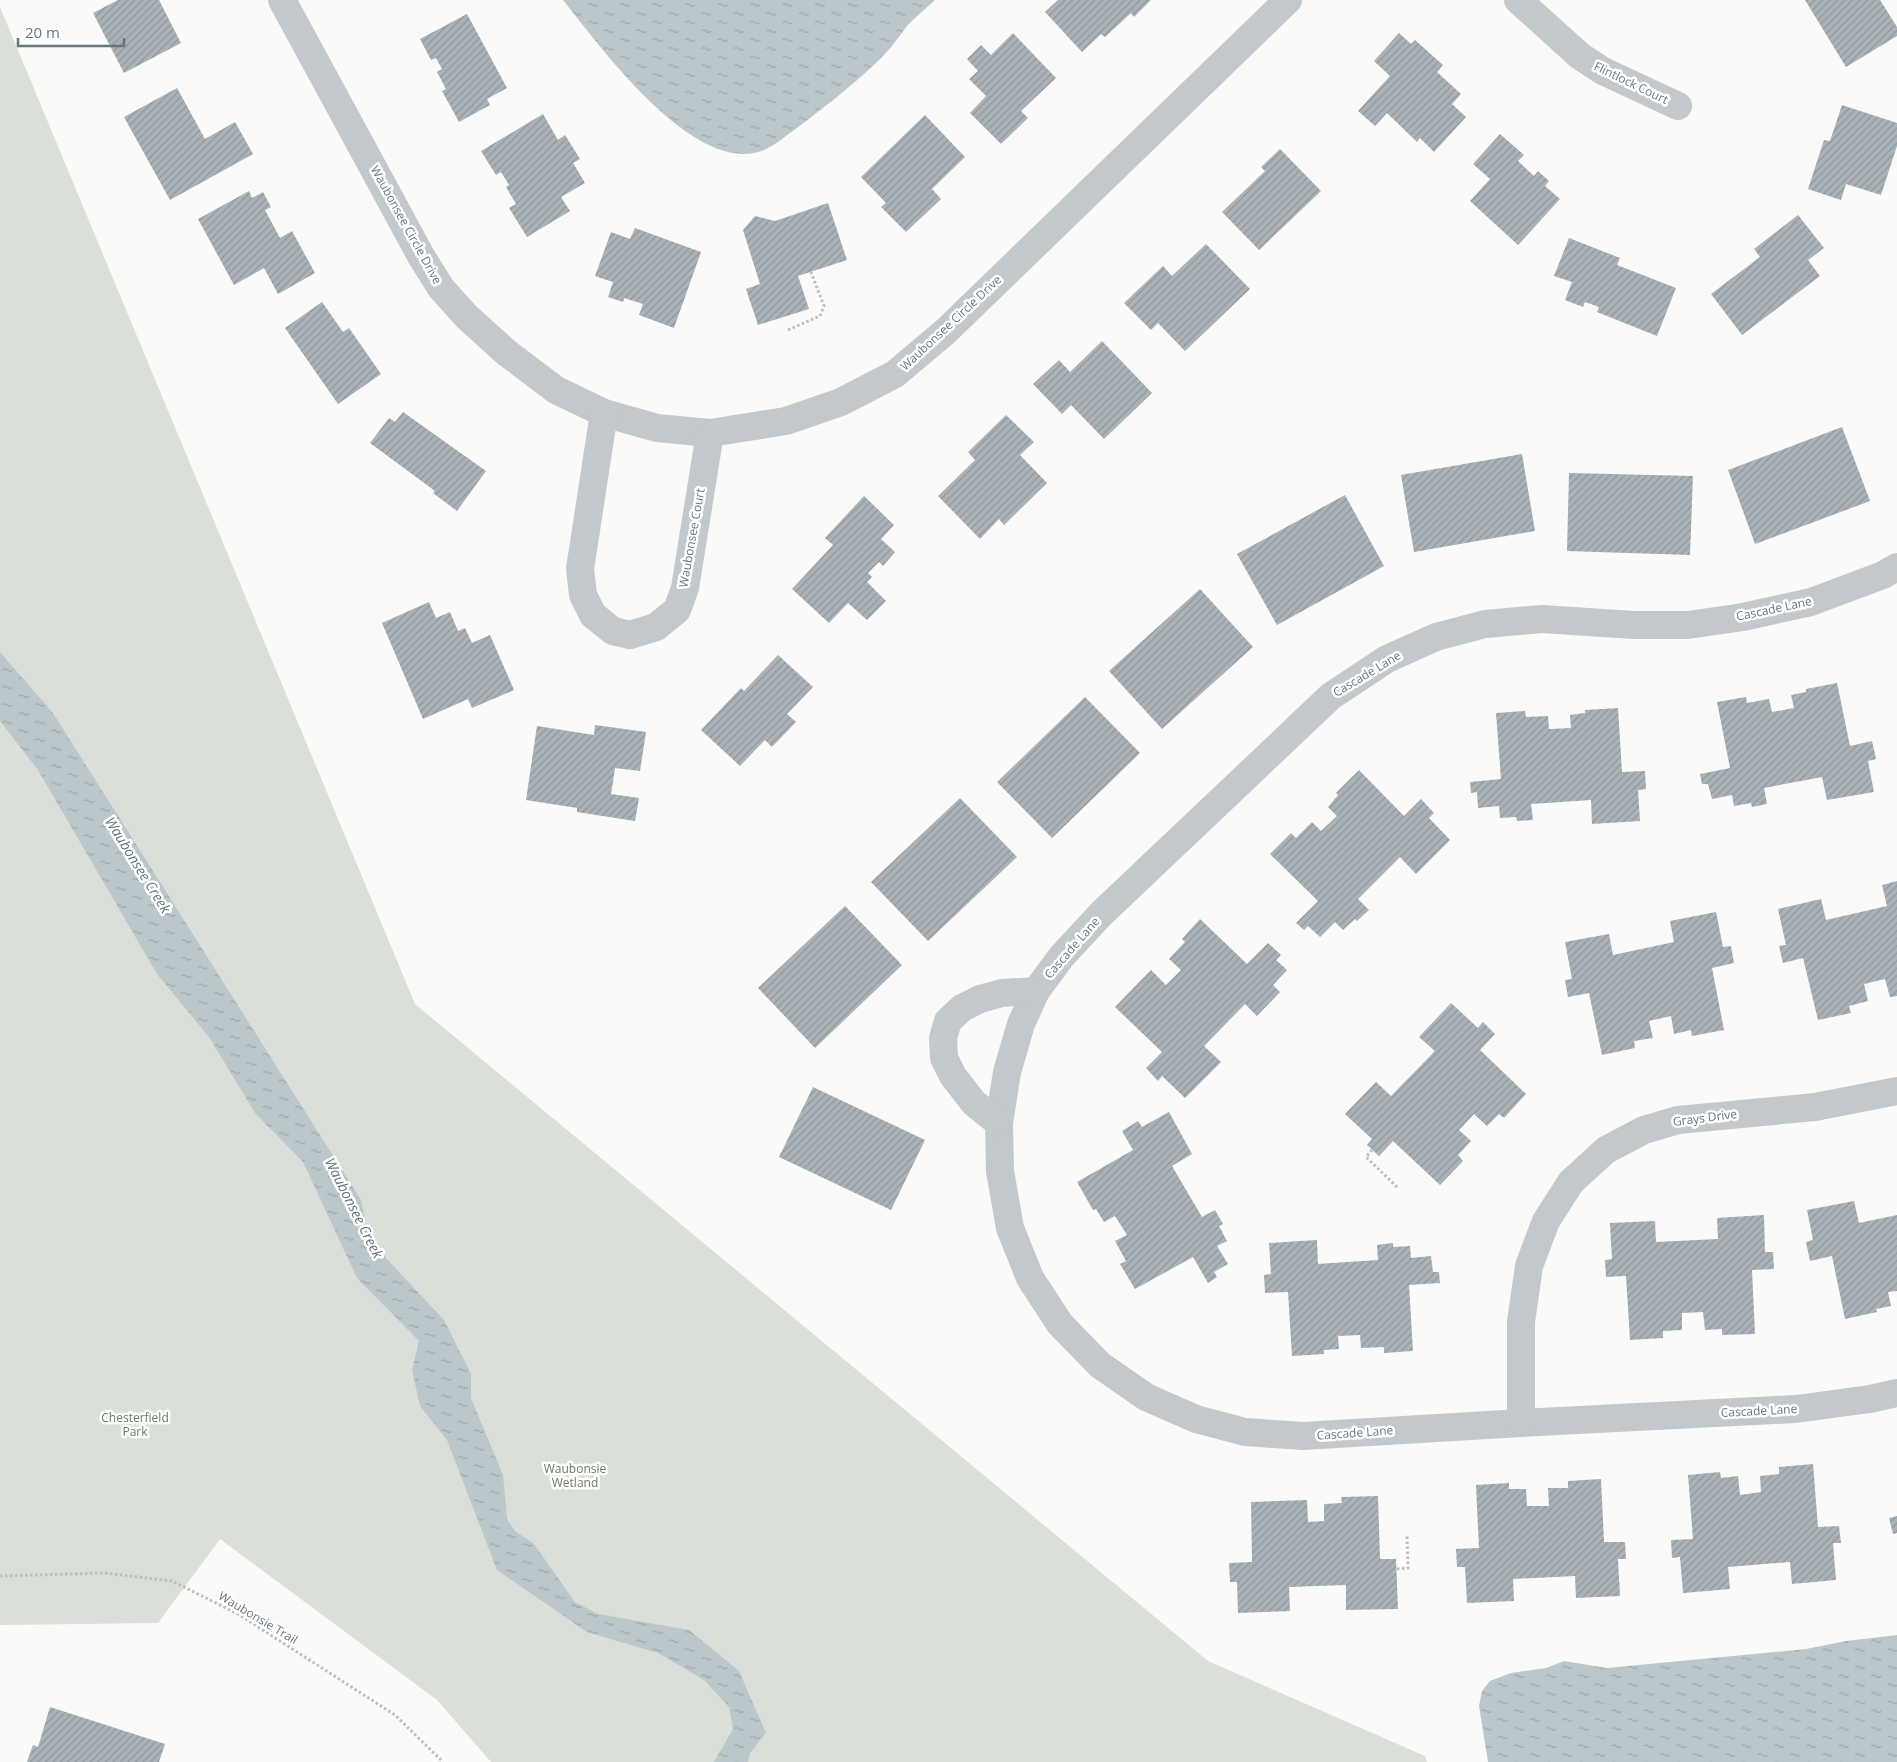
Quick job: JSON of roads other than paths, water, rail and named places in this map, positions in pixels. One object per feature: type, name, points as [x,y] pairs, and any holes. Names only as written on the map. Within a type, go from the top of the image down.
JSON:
[{"type":"street","name":"Waubonsee Circle Drive","points":[[282,0],[421,256],[441,288],[466,316],[521,364],[556,390],[604,413],[657,428],[710,432],[786,421],[841,402],[895,374],[946,331],[1288,0]]},
{"type":"street","name":"Flintlock Court","points":[[1518,0],[1580,56],[1603,71],[1678,106]]},
{"type":"street","name":"Waubonsee Court","points":[[604,413],[580,568],[583,595],[593,615],[613,631],[630,635],[656,627],[677,610],[685,588],[710,432]]},
{"type":"street","name":"Cascade Lane","points":[[1897,567],[1883,575],[1811,602],[1743,617],[1688,625],[1634,625],[1542,619],[1485,624],[1436,637],[1387,659],[1324,702],[1101,914],[1062,956],[1036,991],[1021,1024],[1007,1072],[999,1122],[1000,1171],[1010,1228],[1030,1278],[1060,1324],[1100,1365],[1146,1396],[1196,1419],[1245,1432],[1303,1436],[1796,1409],[1870,1399],[1897,1393]]},
{"type":"street","name":"Cascade Lane","points":[[999,1122],[974,1102],[953,1076],[944,1058],[943,1038],[948,1020],[962,1008],[980,999],[1002,993],[1036,991]]},
{"type":"street","name":"Grays Drive","points":[[1521,1423],[1521,1322],[1529,1266],[1546,1221],[1571,1182],[1606,1150],[1644,1130],[1678,1120],[1815,1107],[1897,1091]]},
{"type":"water","points":[[563,0],[935,0],[913,19],[882,57],[826,106],[768,148],[741,154],[712,147],[683,129],[654,105],[626,77]]},
{"type":"water","name":"Waubonsee Creek","points":[[0,652],[53,713],[361,1200],[369,1240],[444,1320],[471,1374],[471,1398],[503,1475],[507,1519],[515,1531],[534,1544],[575,1602],[598,1614],[689,1630],[739,1671],[766,1733],[750,1753],[748,1762],[714,1762],[733,1729],[729,1707],[704,1680],[658,1653],[587,1632],[497,1570],[447,1440],[420,1406],[412,1370],[419,1341],[357,1278],[303,1162],[255,1113],[209,1037],[157,974],[38,770],[0,721]]},
{"type":"water","points":[[1897,1635],[1897,1762],[1488,1762],[1479,1706],[1482,1691],[1490,1681],[1511,1673],[1546,1668],[1564,1661],[1607,1668],[1806,1649],[1846,1641]]},
{"type":"park label","name":"Chesterfield Park","points":[[135,1425]]},
{"type":"park label","name":"Waubonsie Wetland","points":[[575,1476]]}]
